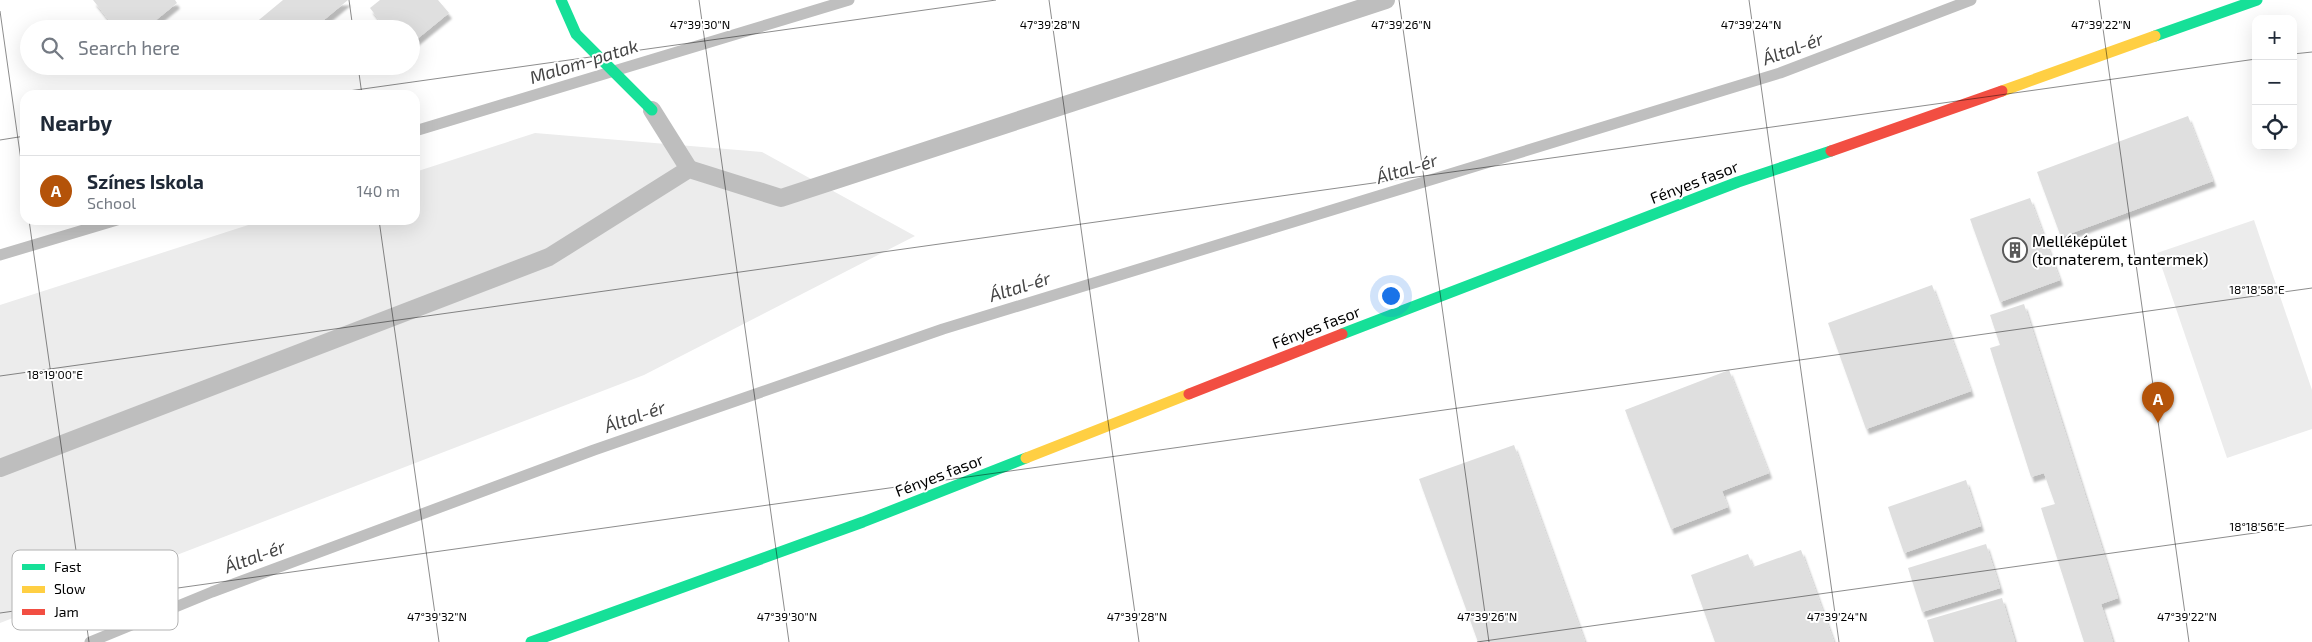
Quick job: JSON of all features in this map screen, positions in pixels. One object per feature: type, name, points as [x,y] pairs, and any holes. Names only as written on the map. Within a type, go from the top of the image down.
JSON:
[{"type":"street","points":[[561,0],[576,34],[652,110]]},
{"type":"street","name":"Fényes fasor","points":[[531,642],[863,522],[1309,347],[1738,182],[2257,0]]},
{"type":"lane","points":[[652,110],[689,169],[782,198],[1386,0]]},
{"type":"lane","points":[[0,468],[549,257],[689,169]]},
{"type":"shaded area","points":[[535,133],[762,152],[915,236],[644,375],[178,554],[178,550],[12,550],[12,618],[0,623],[0,305],[248,225],[420,225],[420,170]]},
{"type":"shaded area","points":[[2254,220],[2312,390],[2312,429],[2227,458],[2157,253]]},
{"type":"building","points":[[93,0],[175,0],[177,3],[156,20],[109,20]]},
{"type":"building","points":[[283,0],[348,0],[324,20],[259,20]]},
{"type":"building","points":[[380,0],[438,0],[449,13],[420,37],[420,20],[379,20],[370,8]]},
{"type":"building","points":[[2188,116],[2213,181],[2061,237],[2037,172]]},
{"type":"building","name":"Melléképület (tornaterem, tantermek)","points":[[2030,198],[2060,280],[2000,302],[1970,219]]},
{"type":"building","points":[[1932,285],[1971,391],[1866,429],[1828,323]]},
{"type":"building","points":[[2024,304],[2118,598],[2101,604],[2113,642],[2084,642],[2041,508],[2055,504],[2044,473],[2031,477],[1990,348],[2000,345],[1990,315]]},
{"type":"building","points":[[1729,370],[1769,473],[1722,491],[1728,507],[1671,529],[1625,410]]},
{"type":"building","points":[[1514,445],[1585,642],[1478,642],[1419,479]]},
{"type":"building","points":[[1966,480],[1981,526],[1904,553],[1888,507]]},
{"type":"building","points":[[1986,544],[2000,588],[1922,612],[1908,568]]},
{"type":"building","points":[[1801,550],[1834,642],[1715,642],[1691,575],[1748,554],[1753,567]]},
{"type":"building","points":[[2002,598],[2015,642],[1934,642],[1927,620]]},
{"type":"waterway","name":"Malom-patak","points":[[420,129],[849,0]]},
{"type":"waterway","name":"Által-ér","points":[[178,606],[594,450],[943,329],[1780,73],[1971,0]]},
{"type":"waterway","name":"Malom-patak","points":[[0,255],[100,225]]},
{"type":"waterway","name":"Által-ér","points":[[90,642],[119,630]]},
{"type":"traffic: fast","points":[[561,0],[576,34],[652,110]]},
{"type":"traffic: fast","points":[[2155,36],[2257,0]]},
{"type":"traffic: fast","points":[[1342,334],[1738,182],[1831,151]]},
{"type":"traffic: fast","points":[[531,642],[863,522],[1026,458]]},
{"type":"traffic: slow","points":[[2002,91],[2155,36]]},
{"type":"traffic: slow","points":[[1026,458],[1189,394]]},
{"type":"traffic: jam","points":[[1831,151],[2002,91]]},
{"type":"traffic: jam","points":[[1189,394],[1342,334]]},
{"type":"place","name":"Melléképület (tornaterem, tantermek)","points":[[2015,250]]},
{"type":"place","name":"Színes Iskola","points":[[2158,423]]}]
